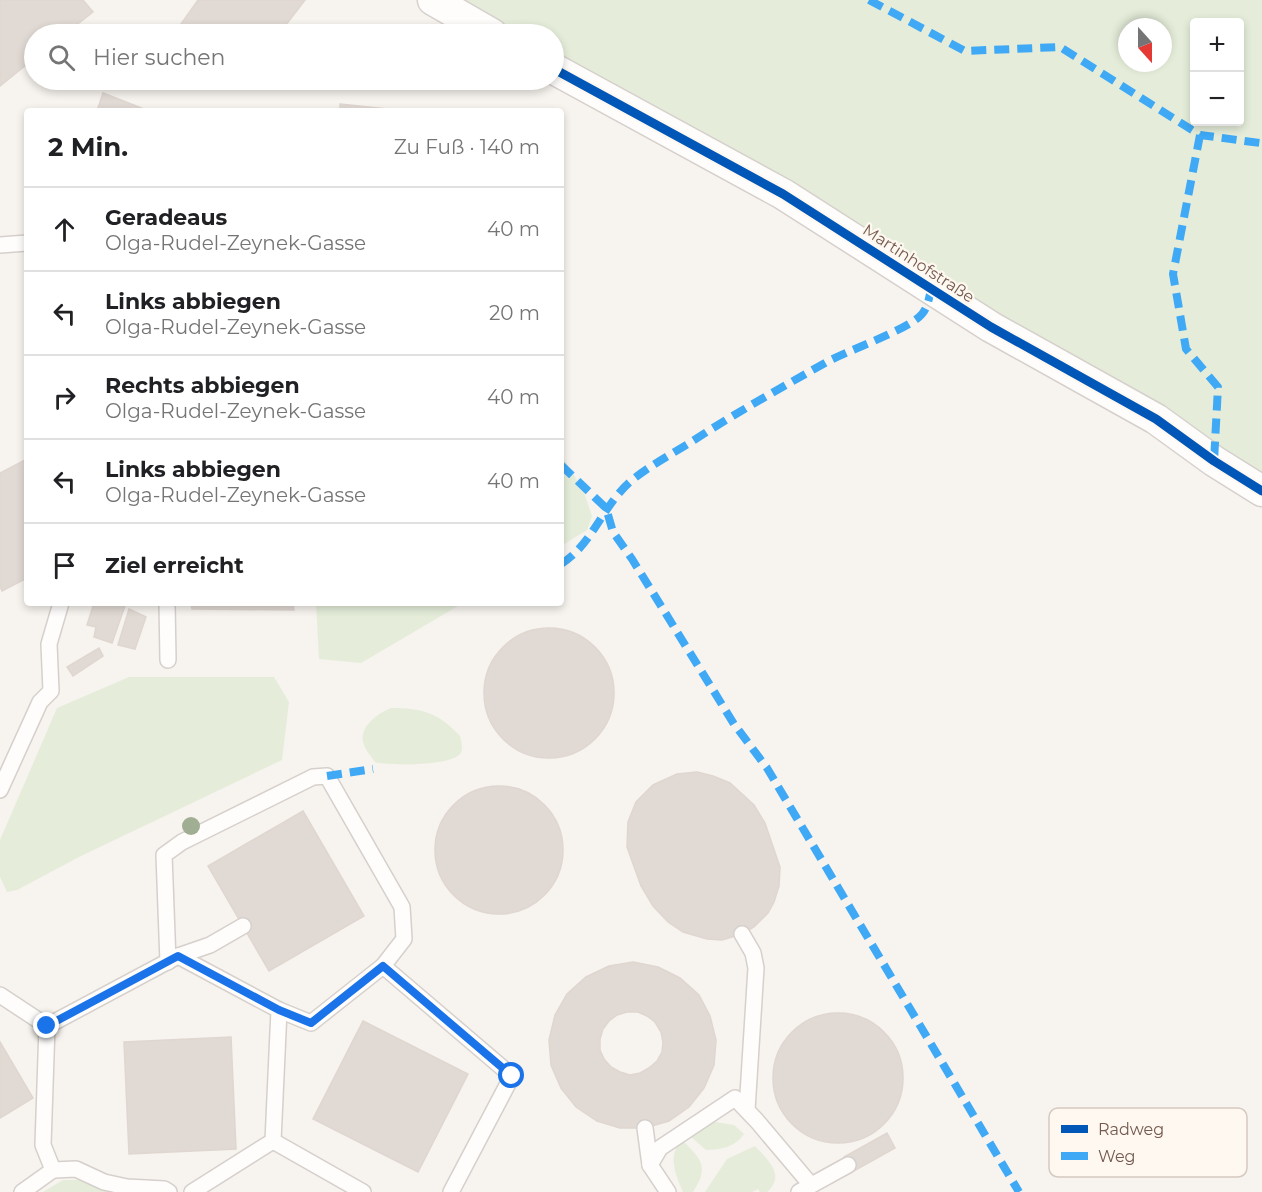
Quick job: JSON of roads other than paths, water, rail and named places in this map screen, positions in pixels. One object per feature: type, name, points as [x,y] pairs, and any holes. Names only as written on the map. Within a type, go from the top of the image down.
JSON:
[{"type":"street","points":[[432,0],[474,24]]},
{"type":"street","name":"Martinhofstraße","points":[[564,74],[783,194],[991,327],[1156,419],[1214,461],[1262,491]]},
{"type":"lane","points":[[0,246],[24,243]]},
{"type":"lane","points":[[0,790],[40,702],[51,691],[49,644],[60,606]]},
{"type":"lane","points":[[167,606],[168,660]]},
{"type":"lane","points":[[327,776],[402,906],[404,939],[383,966],[311,1023],[173,959],[164,855],[182,842],[313,777],[327,776]]},
{"type":"lane","points":[[47,1026],[173,959],[210,945],[243,926]]},
{"type":"lane","points":[[742,934],[753,953],[756,968],[747,1110]]},
{"type":"lane","points":[[383,966],[512,1076],[451,1192]]},
{"type":"lane","points":[[0,995],[47,1026]]},
{"type":"lane","points":[[273,1141],[279,1010]]},
{"type":"lane","points":[[47,1026],[43,1145],[52,1170]]},
{"type":"lane","points":[[650,1165],[660,1148],[735,1098],[747,1110],[805,1189],[848,1165]]},
{"type":"lane","points":[[645,1128],[650,1165],[668,1192]]},
{"type":"lane","points":[[192,1192],[273,1141]]},
{"type":"lane","points":[[273,1141],[363,1192]]},
{"type":"lane","points":[[22,1192],[52,1170],[76,1169],[104,1182],[127,1187],[164,1189],[169,1192]]}]
